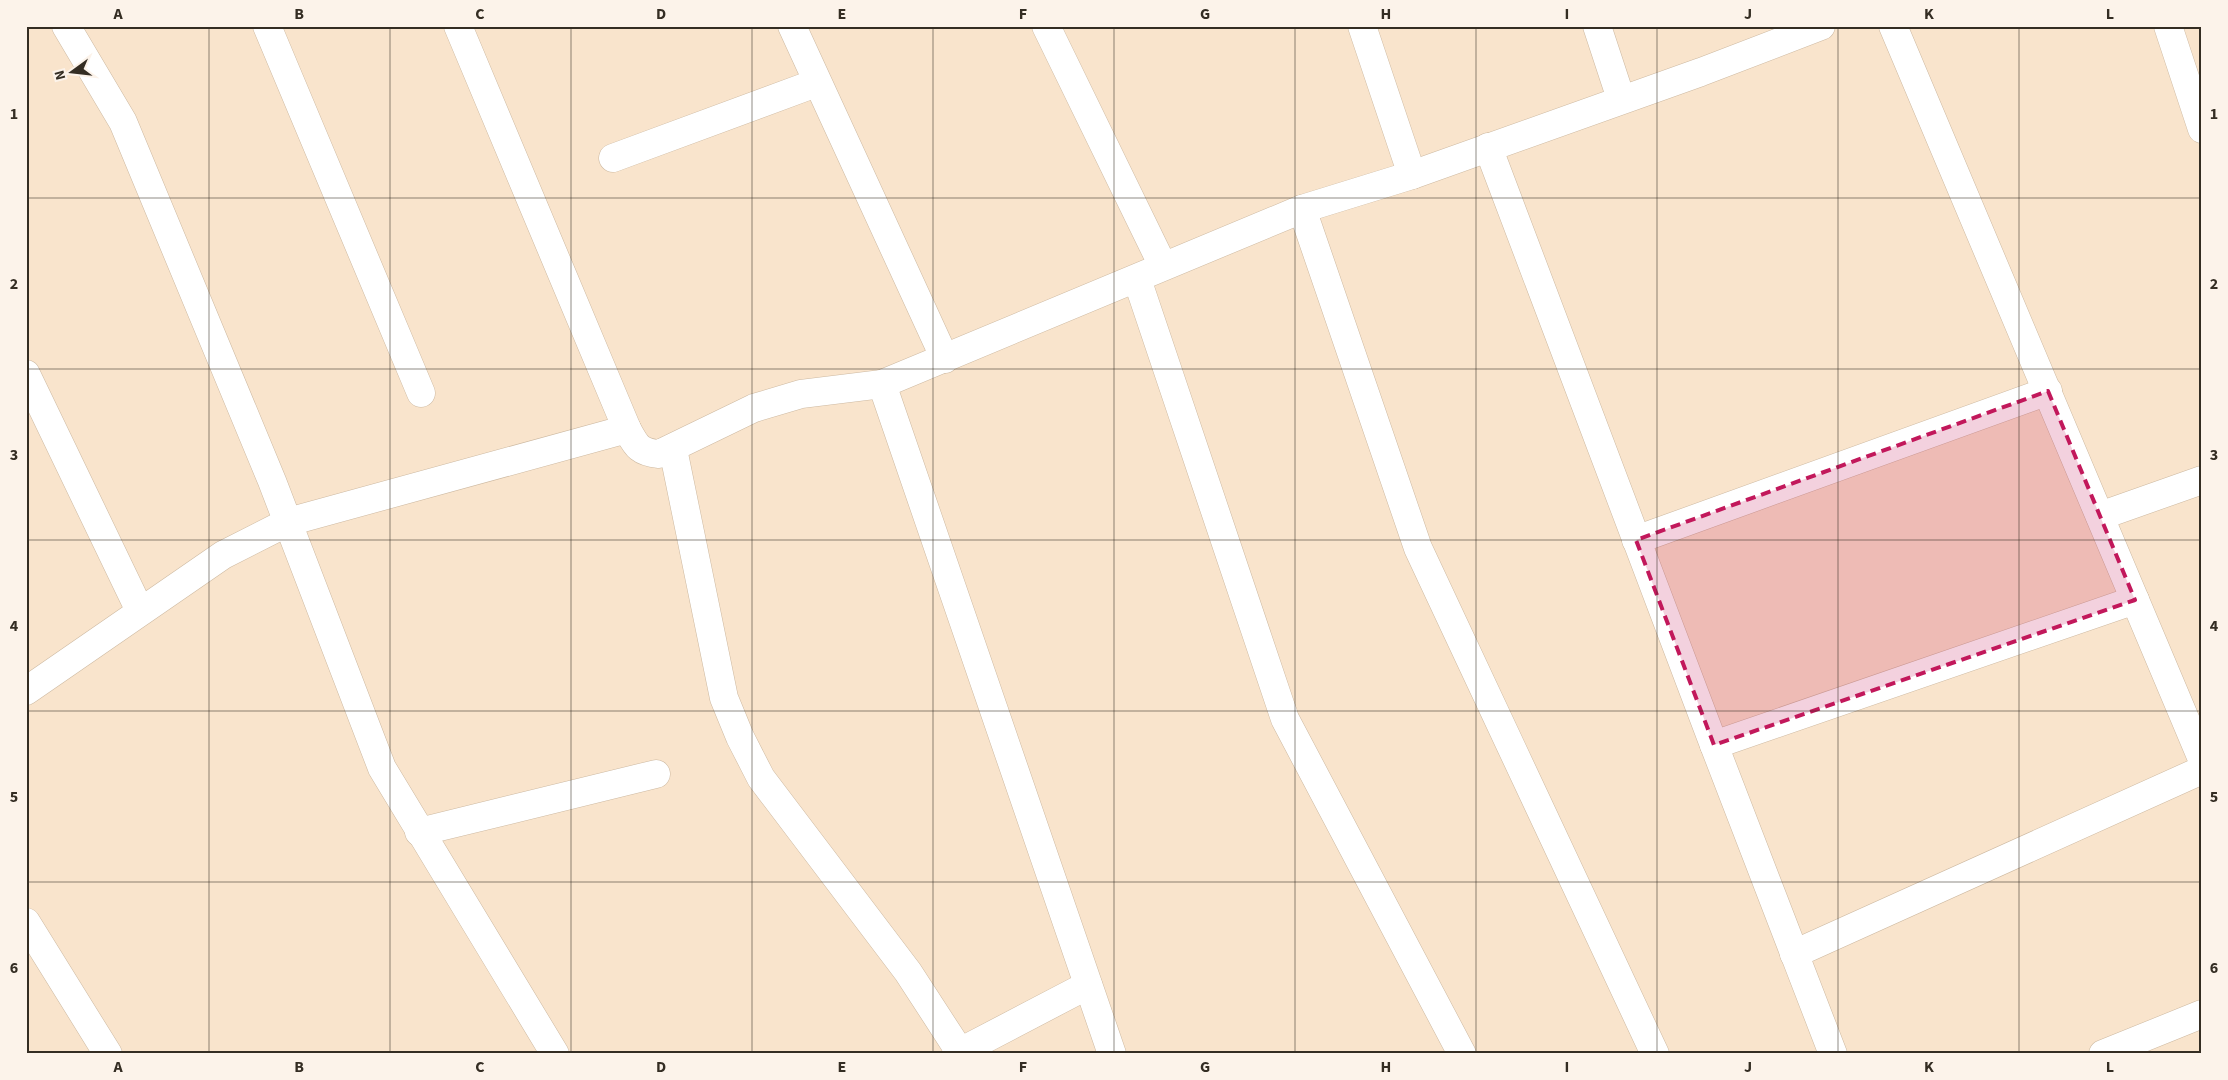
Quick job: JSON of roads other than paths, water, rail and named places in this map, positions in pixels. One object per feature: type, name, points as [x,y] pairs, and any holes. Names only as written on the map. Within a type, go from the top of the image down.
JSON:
[{"type":"street","points":[[66,26],[123,122],[288,522],[382,768],[555,1054]]},
{"type":"street","points":[[268,26],[421,393]]},
{"type":"street","points":[[458,26],[626,428],[638,448],[647,453],[659,454],[673,449],[754,408],[802,394],[882,384],[945,360],[1137,279],[1163,266],[1302,209],[1412,175],[1701,72],[1821,26]]},
{"type":"street","points":[[792,26],[816,83],[945,360]]},
{"type":"street","points":[[1046,26],[1163,266]]},
{"type":"street","points":[[1362,26],[1412,175]]},
{"type":"street","points":[[1597,26],[1622,99]]},
{"type":"street","points":[[1893,26],[2202,759]]},
{"type":"street","points":[[2168,26],[2202,130]]},
{"type":"street","points":[[613,158],[816,83]]},
{"type":"street","points":[[1488,147],[1833,1054]]},
{"type":"street","points":[[1302,209],[1418,548],[1655,1054]]},
{"type":"street","points":[[1137,279],[1285,719],[1462,1054]]},
{"type":"street","points":[[26,374],[140,611]]},
{"type":"street","points":[[882,384],[1112,1054]]},
{"type":"street","points":[[1636,540],[2048,391]]},
{"type":"street","points":[[26,691],[223,554],[288,522],[626,428]]},
{"type":"street","points":[[673,449],[724,698],[740,737],[762,778],[908,972],[958,1053],[1088,985]]},
{"type":"street","points":[[2100,516],[2202,480]]},
{"type":"street","points":[[1714,745],[2135,600]]},
{"type":"street","points":[[1794,954],[2202,770]]},
{"type":"street","points":[[419,832],[656,774]]},
{"type":"street","points":[[26,922],[108,1054]]},
{"type":"street","points":[[2103,1054],[2202,1014]]}]
